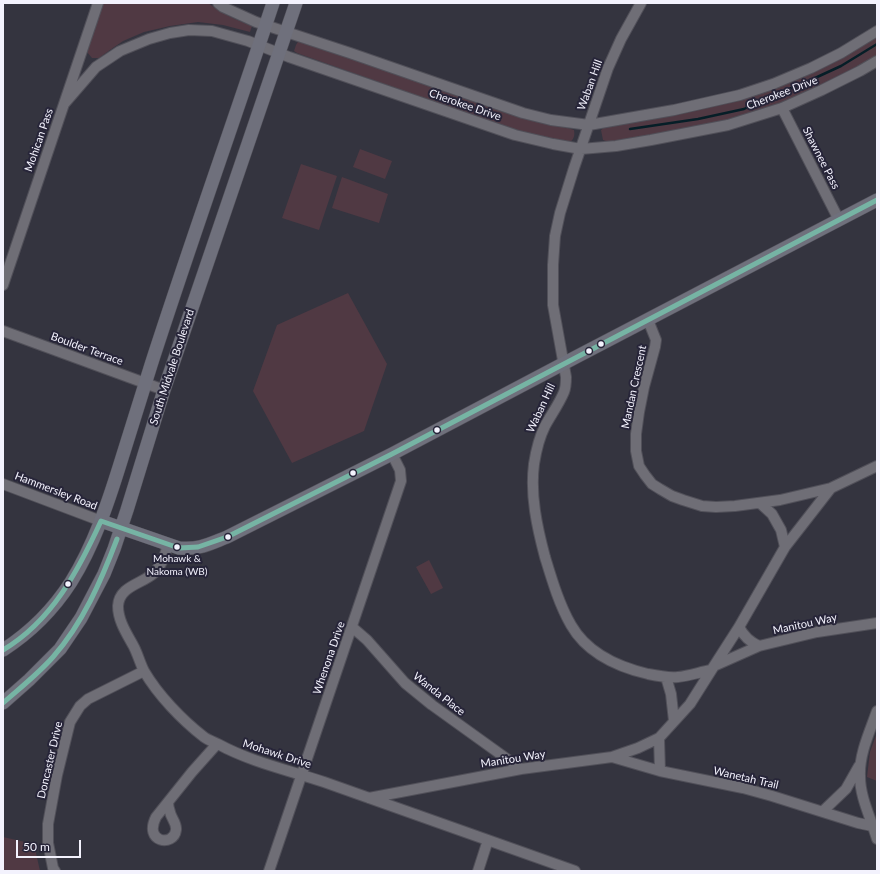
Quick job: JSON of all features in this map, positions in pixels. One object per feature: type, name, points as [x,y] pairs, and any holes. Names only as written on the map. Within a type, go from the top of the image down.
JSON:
[{"type":"main road","name":"South Midvale Boulevard","points":[[3,650],[25,635],[57,602],[71,582],[82,562],[101,521],[116,478],[145,383],[273,3]]},
{"type":"main road","name":"South Midvale Boulevard","points":[[3,703],[52,657],[71,634],[87,608],[102,578],[121,528],[164,390],[296,3]]},
{"type":"main road","points":[[101,521],[179,548],[190,549],[200,547],[227,537],[392,454],[877,200]]},
{"type":"street","name":"Mohican Pass","points":[[3,285],[98,3]]},
{"type":"street","name":"Cherokee Drive","points":[[218,3],[256,22],[523,113],[551,120],[589,125],[674,110],[740,95],[773,84],[811,68],[841,53],[877,31]]},
{"type":"street","name":"Waban Hill","points":[[641,3],[608,68],[560,213],[555,236],[553,305],[564,364],[566,385],[564,392],[538,442],[533,473],[533,487],[537,523],[552,582],[571,626],[579,637],[603,657],[620,665],[655,676],[678,677],[712,668]]},
{"type":"street","name":"Cherokee Drive","points":[[64,104],[96,67],[120,51],[148,38],[189,30],[212,31],[248,41],[515,135],[581,149],[623,145],[728,125],[782,108],[822,90],[877,61]]},
{"type":"street","name":"Shawnee Pass","points":[[782,108],[839,220]]},
{"type":"street","name":"Mandan Crescent","points":[[648,320],[656,340],[644,387],[636,434],[636,450],[640,466],[645,475],[652,484],[660,490],[672,496],[702,506],[735,506],[780,500],[831,488],[877,466]]},
{"type":"street","name":"Boulder Terrace","points":[[3,331],[164,390]]},
{"type":"street","name":"Whenona Drive","points":[[269,871],[402,481],[400,470],[392,454]]},
{"type":"street","name":"Hammersley Road","points":[[3,484],[101,521]]},
{"type":"street","points":[[712,668],[740,628],[785,547],[831,488]]},
{"type":"street","points":[[760,503],[772,514],[780,530],[785,547]]},
{"type":"street","name":"Mohawk Drive","points":[[168,545],[160,565],[153,574],[126,590],[119,598],[119,617],[144,670],[160,693],[178,714],[205,737],[242,756],[369,798],[575,871]]},
{"type":"street","name":"Manitou Way","points":[[369,798],[521,769],[612,757],[638,748],[659,738],[690,704],[702,687],[712,668],[759,646],[817,632],[877,624]]},
{"type":"street","name":"Wanda Place","points":[[352,627],[367,640],[405,683],[432,705],[521,769]]},
{"type":"street","points":[[740,628],[742,634],[747,639],[759,646]]},
{"type":"street","name":"Doncaster Drive","points":[[55,871],[53,868],[48,843],[48,824],[57,775],[70,722],[80,706],[88,699],[144,670]]},
{"type":"street","points":[[666,677],[671,694],[674,721]]},
{"type":"street","points":[[877,713],[860,764],[862,791],[877,839]]},
{"type":"street","points":[[659,738],[660,771]]},
{"type":"street","points":[[168,802],[217,744]]},
{"type":"street","name":"Wanetah Trail","points":[[612,757],[660,771],[743,788],[872,826]]},
{"type":"street","points":[[823,811],[846,789],[860,764]]},
{"type":"street","points":[[478,871],[488,840]]},
{"type":"shaded area","points":[[103,3],[208,3],[229,16],[252,26],[250,32],[223,25],[198,22],[170,26],[144,32],[123,41],[99,58],[92,58],[87,52]]},
{"type":"shaded area","points":[[877,34],[877,55],[822,85],[786,101],[728,120],[612,143],[603,140],[601,130],[606,126],[720,103]]},
{"type":"shaded area","points":[[299,40],[574,130],[574,137],[569,143],[511,129],[297,53],[294,51]]},
{"type":"shaded area","points":[[360,149],[392,161],[385,179],[353,167]]},
{"type":"shaded area","points":[[301,164],[337,176],[319,230],[282,218]]},
{"type":"shaded area","points":[[342,177],[388,194],[379,223],[332,208]]},
{"type":"shaded area","points":[[348,293],[387,364],[364,431],[292,463],[253,391],[277,325]]},
{"type":"shaded area","points":[[429,560],[443,588],[431,594],[416,567]]},
{"type":"shaded area","points":[[877,733],[877,781],[867,777],[870,752]]},
{"type":"shaded area","points":[[3,837],[34,844],[40,871],[3,871]]},
{"type":"waterway","points":[[630,129],[698,119],[744,109],[768,97],[802,84],[841,66],[877,44]]},
{"type":"transit line","points":[[3,650],[36,625],[62,593],[83,558],[101,521],[179,548],[198,547],[227,537],[392,454],[877,200]]},
{"type":"transit line","points":[[3,703],[29,681],[64,644],[82,616],[98,586],[117,539]]},
{"type":"place","name":"Mohawk & Nakoma (WB)","points":[[177,547]]}]
